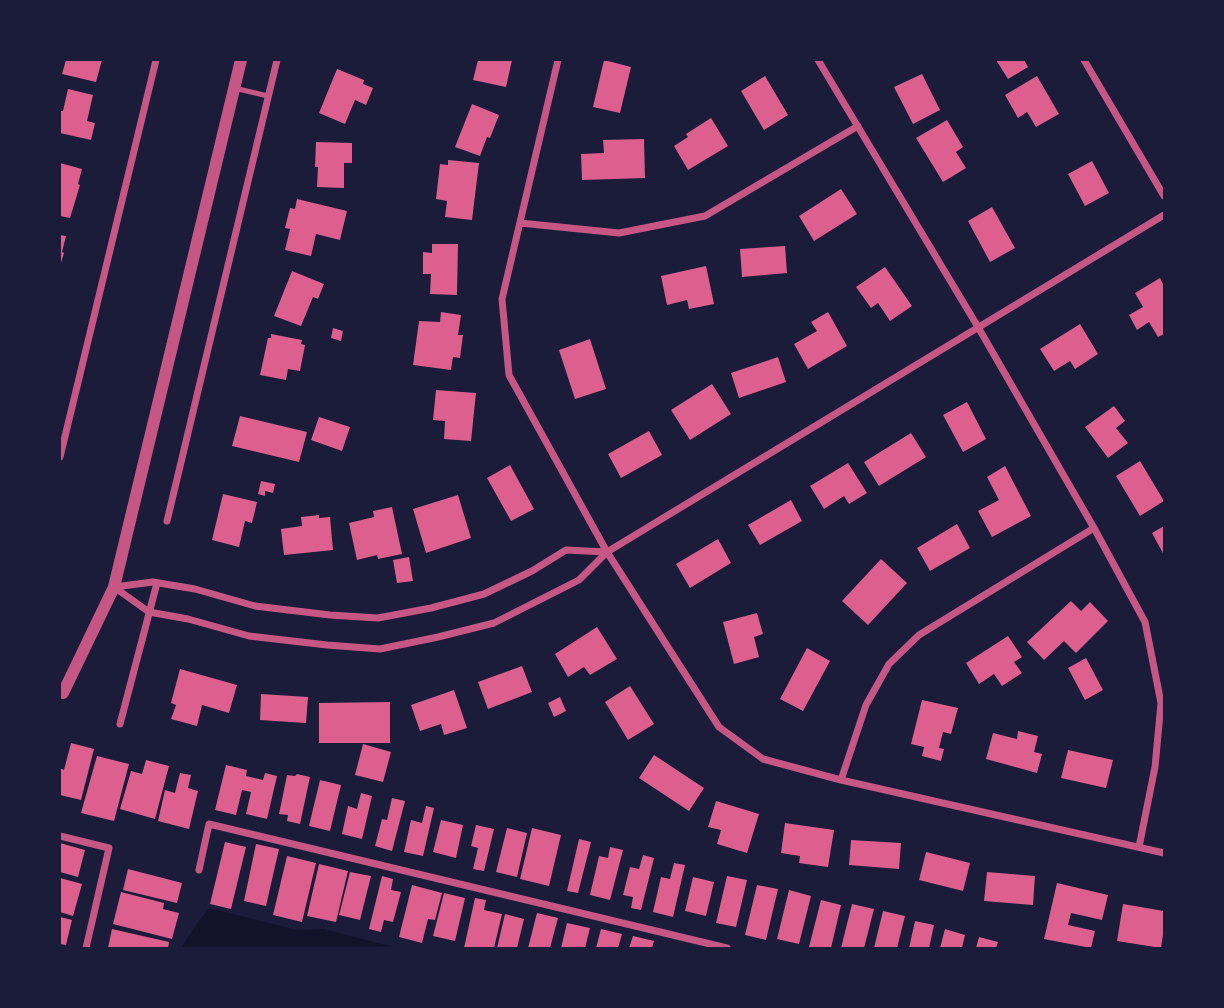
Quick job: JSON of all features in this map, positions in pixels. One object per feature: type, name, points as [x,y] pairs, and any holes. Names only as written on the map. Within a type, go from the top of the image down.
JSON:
[{"type":"street","points":[[60,457],[156,60]]},
{"type":"street","points":[[61,696],[114,587],[241,60]]},
{"type":"street","points":[[167,521],[277,60]]},
{"type":"street","points":[[558,60],[502,299],[509,375],[607,552],[719,727],[763,759],[841,780],[1164,853]]},
{"type":"street","points":[[818,60],[978,327],[1145,622],[1161,703],[1155,767],[1139,847]]},
{"type":"street","points":[[1084,60],[1164,196]]},
{"type":"street","points":[[520,223],[619,233],[705,216],[859,126]]},
{"type":"street","points":[[114,587],[149,612],[188,619],[249,636],[327,645],[380,649],[494,623],[579,580],[607,552],[1164,215]]},
{"type":"street","points":[[841,780],[866,705],[889,664],[919,635],[1094,528]]},
{"type":"street","points":[[114,587],[153,582],[195,589],[255,606],[378,618],[484,594],[566,550],[607,552]]},
{"type":"street","points":[[121,724],[157,583]]},
{"type":"street","points":[[199,870],[209,824],[727,948]]},
{"type":"street","points":[[60,836],[109,848],[86,948]]},
{"type":"lane","points":[[234,88],[268,96]]},
{"type":"shaded area","points":[[209,908],[297,930],[323,929],[397,948],[181,948]]},
{"type":"building","points":[[66,60],[102,60],[96,82],[62,74]]},
{"type":"building","points":[[478,60],[512,60],[506,87],[473,80]]},
{"type":"building","points":[[604,60],[631,67],[620,113],[593,107]]},
{"type":"building","points":[[996,60],[1024,60],[1028,67],[1008,79]]},
{"type":"building","points":[[337,69],[364,80],[363,84],[373,88],[366,105],[355,100],[345,124],[319,113]]},
{"type":"building","points":[[922,74],[940,110],[913,124],[894,87]]},
{"type":"building","points":[[765,76],[788,115],[764,130],[741,91]]},
{"type":"building","points":[[1037,76],[1059,114],[1036,127],[1027,112],[1018,118],[1005,95]]},
{"type":"building","points":[[68,89],[93,95],[87,121],[95,123],[91,140],[60,133],[60,116]]},
{"type":"building","points":[[472,104],[499,115],[480,156],[455,147]]},
{"type":"building","points":[[711,118],[728,146],[688,170],[674,146],[688,137],[686,134]]},
{"type":"building","points":[[947,120],[963,147],[956,152],[966,168],[943,182],[916,138]]},
{"type":"building","points":[[644,139],[645,178],[582,180],[581,154],[604,153],[603,140]]},
{"type":"building","points":[[316,142],[352,143],[352,163],[344,163],[344,188],[317,187]]},
{"type":"building","points":[[448,160],[479,163],[472,220],[445,217],[447,201],[436,199],[440,164],[448,165]]},
{"type":"building","points":[[1092,161],[1109,193],[1085,206],[1068,174]]},
{"type":"building","points":[[60,163],[82,169],[70,218],[60,216]]},
{"type":"building","points":[[841,189],[857,214],[814,241],[799,216]]},
{"type":"building","points":[[297,199],[347,211],[340,240],[316,234],[311,256],[285,250],[290,229],[285,228],[290,208],[295,209]]},
{"type":"building","points":[[992,207],[1015,248],[990,262],[968,221]]},
{"type":"building","points":[[60,235],[66,236],[60,266]]},
{"type":"building","points":[[432,244],[458,244],[457,295],[430,294],[431,274],[423,274],[423,252],[432,253]]},
{"type":"building","points":[[785,246],[787,273],[742,277],[740,249]]},
{"type":"building","points":[[706,266],[714,304],[689,309],[687,300],[667,305],[661,276]]},
{"type":"building","points":[[885,267],[912,306],[890,321],[878,303],[871,308],[856,287]]},
{"type":"building","points":[[292,271],[324,284],[318,299],[313,297],[301,326],[274,316]]},
{"type":"building","points":[[1160,278],[1164,286],[1164,334],[1158,337],[1149,322],[1137,330],[1129,315],[1143,307],[1135,293]]},
{"type":"building","points":[[441,312],[461,315],[458,335],[463,335],[460,358],[453,357],[451,370],[413,365],[419,321],[440,322]]},
{"type":"building","points":[[828,312],[847,346],[808,369],[794,344],[817,331],[811,322]]},
{"type":"building","points":[[1080,324],[1098,354],[1075,369],[1070,361],[1054,371],[1040,349]]},
{"type":"building","points":[[333,328],[343,331],[341,341],[331,338]]},
{"type":"building","points":[[271,334],[302,340],[301,344],[305,345],[300,371],[288,369],[286,380],[260,375]]},
{"type":"building","points":[[590,339],[606,389],[575,399],[559,350]]},
{"type":"building","points":[[778,357],[786,382],[739,398],[731,373]]},
{"type":"building","points":[[712,384],[731,414],[690,440],[671,410]]},
{"type":"building","points":[[436,390],[476,393],[471,441],[444,439],[445,421],[433,420]]},
{"type":"building","points":[[967,402],[986,439],[963,452],[943,415]]},
{"type":"building","points":[[1114,406],[1125,421],[1116,428],[1128,443],[1108,458],[1085,427]]},
{"type":"building","points":[[240,416],[307,432],[299,462],[232,446]]},
{"type":"building","points":[[319,417],[350,427],[342,451],[311,440]]},
{"type":"building","points":[[649,431],[662,455],[621,478],[608,454]]},
{"type":"building","points":[[911,433],[926,457],[879,486],[864,462]]},
{"type":"building","points":[[1140,461],[1164,501],[1140,516],[1116,476]]},
{"type":"building","points":[[848,463],[867,493],[849,504],[844,496],[824,509],[810,486]]},
{"type":"building","points":[[510,465],[534,509],[511,521],[487,478]]},
{"type":"building","points":[[1005,466],[1031,516],[992,537],[978,511],[999,500],[987,477]]},
{"type":"building","points":[[261,481],[275,484],[273,493],[265,491],[265,496],[258,494]]},
{"type":"building","points":[[223,494],[257,502],[252,523],[245,521],[239,547],[212,540]]},
{"type":"building","points":[[458,495],[471,538],[426,553],[413,509]]},
{"type":"building","points":[[791,500],[802,521],[760,545],[748,525]]},
{"type":"building","points":[[392,507],[402,554],[378,559],[377,555],[357,560],[349,523],[374,517],[373,511]]},
{"type":"building","points":[[319,515],[319,518],[330,517],[333,550],[284,555],[281,529],[302,526],[301,517]]},
{"type":"building","points":[[957,524],[970,548],[930,571],[917,548]]},
{"type":"building","points":[[1164,526],[1164,555],[1152,533]]},
{"type":"building","points":[[718,539],[731,563],[690,588],[676,564]]},
{"type":"building","points":[[409,557],[413,581],[397,583],[393,560]]},
{"type":"building","points":[[881,559],[907,583],[868,625],[842,601]]},
{"type":"building","points":[[1071,601],[1081,611],[1090,602],[1108,621],[1076,653],[1064,641],[1044,660],[1027,642]]},
{"type":"building","points":[[757,613],[763,634],[754,637],[759,657],[734,664],[723,622]]},
{"type":"building","points":[[597,627],[617,659],[590,675],[584,667],[568,677],[555,654]]},
{"type":"building","points":[[1008,636],[1022,657],[1014,662],[1022,673],[1002,686],[994,674],[979,684],[966,663]]},
{"type":"building","points":[[807,648],[830,661],[803,711],[780,699]]},
{"type":"building","points":[[1086,658],[1103,690],[1085,700],[1068,668]]},
{"type":"building","points":[[522,666],[532,692],[488,709],[478,682]]},
{"type":"building","points":[[180,669],[237,685],[229,713],[202,705],[197,726],[171,719],[176,705],[171,703]]},
{"type":"building","points":[[630,686],[654,724],[628,740],[605,702]]},
{"type":"building","points":[[454,690],[467,728],[444,735],[441,724],[420,731],[411,705]]},
{"type":"building","points":[[261,694],[308,697],[306,723],[260,720]]},
{"type":"building","points":[[560,697],[566,711],[554,717],[548,703]]},
{"type":"building","points":[[922,700],[958,708],[951,734],[943,732],[939,748],[944,749],[941,761],[922,756],[924,747],[911,744]]},
{"type":"building","points":[[390,702],[390,743],[319,743],[319,703]]},
{"type":"building","points":[[1018,731],[1038,736],[1034,752],[1042,754],[1037,773],[986,759],[993,733],[1017,739]]},
{"type":"building","points":[[71,743],[94,749],[81,800],[60,795],[60,768],[64,770]]},
{"type":"building","points":[[363,744],[391,752],[383,782],[355,775]]},
{"type":"building","points":[[1068,750],[1113,760],[1106,788],[1061,778]]},
{"type":"building","points":[[654,755],[704,788],[689,811],[639,778]]},
{"type":"building","points":[[97,756],[129,764],[114,821],[81,813]]},
{"type":"building","points":[[146,760],[169,766],[155,819],[120,809],[131,771],[142,774]]},
{"type":"building","points":[[226,765],[247,770],[246,776],[263,780],[265,773],[277,776],[267,819],[246,814],[251,792],[242,790],[236,815],[215,810]]},
{"type":"building","points":[[180,773],[191,775],[188,788],[198,791],[189,829],[158,821],[165,790],[175,793]]},
{"type":"building","points":[[287,775],[310,777],[300,824],[287,821],[288,815],[279,814]]},
{"type":"building","points":[[320,780],[341,785],[330,831],[309,826]]},
{"type":"building","points":[[361,793],[372,796],[362,839],[342,834],[348,806],[357,809]]},
{"type":"building","points":[[392,798],[405,801],[392,851],[375,846],[382,819],[387,820]]},
{"type":"building","points":[[716,801],[759,814],[747,853],[717,844],[721,830],[708,827]]},
{"type":"building","points":[[426,806],[434,808],[423,856],[404,852],[411,820],[422,823]]},
{"type":"building","points":[[441,820],[463,825],[456,858],[433,852]]},
{"type":"building","points":[[785,823],[834,830],[828,867],[799,863],[800,856],[781,853]]},
{"type":"building","points":[[476,825],[494,829],[484,871],[473,869],[478,848],[471,846]]},
{"type":"building","points":[[507,828],[527,833],[517,877],[496,872]]},
{"type":"building","points":[[532,828],[561,835],[549,886],[520,879]]},
{"type":"building","points":[[579,839],[591,842],[578,893],[567,891]]},
{"type":"building","points":[[851,840],[901,843],[899,869],[849,865]]},
{"type":"building","points":[[225,842],[246,847],[231,909],[210,904]]},
{"type":"building","points":[[60,843],[85,850],[78,877],[60,872]]},
{"type":"building","points":[[256,844],[279,849],[266,906],[244,901]]},
{"type":"building","points":[[610,847],[623,850],[610,900],[590,895],[599,856],[608,858]]},
{"type":"building","points":[[926,852],[970,863],[963,891],[919,880]]},
{"type":"building","points":[[643,855],[654,858],[641,910],[631,908],[633,897],[623,895],[630,867],[639,869]]},
{"type":"building","points":[[287,856],[316,863],[302,922],[273,915]]},
{"type":"building","points":[[674,863],[685,865],[673,917],[653,912],[661,877],[670,879]]},
{"type":"building","points":[[319,864],[348,871],[336,922],[307,916]]},
{"type":"building","points":[[128,869],[182,883],[177,903],[123,890]]},
{"type":"building","points":[[350,872],[371,876],[360,920],[339,915]]},
{"type":"building","points":[[987,872],[1035,876],[1033,905],[984,901]]},
{"type":"building","points":[[382,876],[393,879],[391,890],[401,892],[393,922],[384,920],[381,932],[369,929]]},
{"type":"building","points":[[727,876],[747,880],[736,927],[716,923]]},
{"type":"building","points":[[693,877],[714,882],[706,916],[685,911]]},
{"type":"building","points":[[60,878],[82,884],[73,916],[60,912]]},
{"type":"building","points":[[1057,883],[1108,895],[1102,920],[1071,913],[1068,925],[1095,931],[1091,948],[1044,939]]},
{"type":"building","points":[[412,885],[442,893],[435,920],[428,919],[422,943],[399,937]]},
{"type":"building","points":[[757,885],[778,889],[766,940],[745,935]]},
{"type":"building","points":[[789,890],[811,896],[799,944],[777,939]]},
{"type":"building","points":[[121,892],[164,903],[163,909],[179,913],[172,939],[113,924]]},
{"type":"building","points":[[444,893],[465,898],[455,941],[433,936]]},
{"type":"building","points":[[475,898],[486,900],[484,910],[502,914],[494,948],[464,948]]},
{"type":"building","points":[[821,900],[841,905],[831,948],[809,947]]},
{"type":"building","points":[[852,904],[874,909],[864,948],[841,948]]},
{"type":"building","points":[[1123,904],[1164,911],[1161,948],[1117,941]]},
{"type":"building","points":[[883,911],[905,916],[897,948],[874,948]]},
{"type":"building","points":[[537,913],[558,918],[550,948],[528,948]]},
{"type":"building","points":[[505,914],[524,919],[517,948],[497,948]]},
{"type":"building","points":[[60,917],[72,920],[66,945],[60,944]]},
{"type":"building","points":[[915,921],[934,925],[929,948],[909,948]]},
{"type":"building","points":[[567,923],[590,928],[585,948],[561,948]]},
{"type":"building","points":[[112,929],[169,942],[168,948],[108,948]]},
{"type":"building","points":[[601,929],[622,934],[618,948],[596,948]]},
{"type":"building","points":[[945,929],[965,935],[962,948],[940,948]]},
{"type":"building","points":[[633,936],[654,941],[652,948],[629,948]]},
{"type":"building","points":[[979,937],[998,942],[996,948],[976,948]]}]
